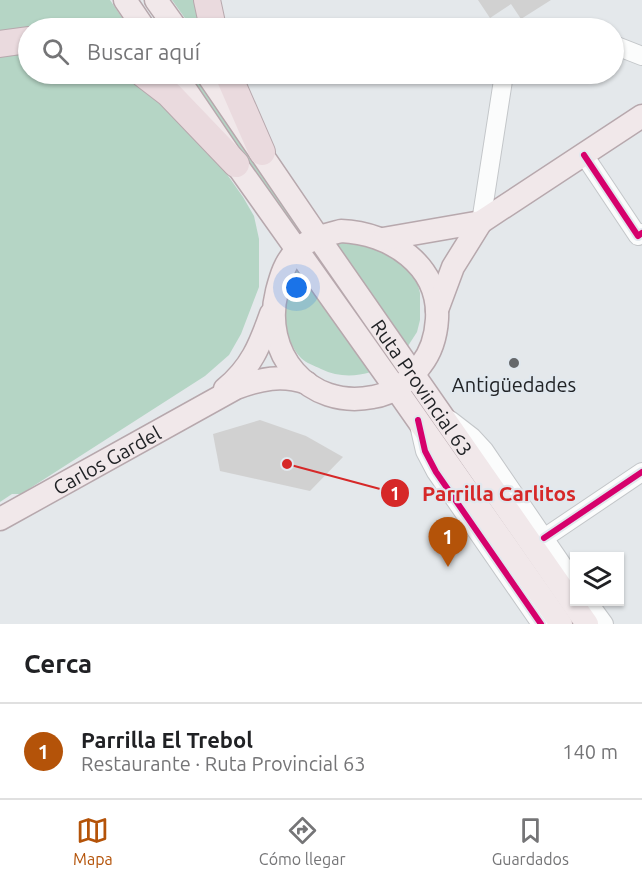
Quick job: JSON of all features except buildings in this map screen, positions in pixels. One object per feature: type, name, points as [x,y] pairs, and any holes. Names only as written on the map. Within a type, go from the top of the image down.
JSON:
[{"type":"highway","points":[[207,0],[211,18]]},
{"type":"highway","points":[[0,44],[18,41]]},
{"type":"highway","points":[[156,84],[169,94],[236,164]]},
{"type":"highway","points":[[232,84],[262,152]]},
{"type":"main road","points":[[124,0],[137,18]]},
{"type":"main road","points":[[156,0],[169,18]]},
{"type":"main road","name":"Ruta Provincial 63","points":[[181,84],[297,249],[405,382],[440,412],[587,624]]},
{"type":"main road","name":"Ruta Provincial 63","points":[[214,84],[318,237],[405,382],[418,420],[561,624]]},
{"type":"main road","points":[[383,239],[482,222],[642,116]]},
{"type":"main road","points":[[437,310],[453,267],[482,222]]},
{"type":"main road","points":[[273,307],[273,329],[279,350],[291,368],[307,383],[328,394],[351,399],[375,397],[405,382],[428,356],[436,334],[437,310],[434,292],[420,267],[400,248],[383,239],[361,232],[341,231],[318,237],[297,249]]},
{"type":"main road","name":"Carlos Gardel","points":[[212,399],[231,384],[260,346],[285,265],[297,249]]},
{"type":"main road","name":"Carlos Gardel","points":[[0,519],[212,399],[236,388],[260,380],[286,378],[307,383]]},
{"type":"street","points":[[624,49],[642,56]]},
{"type":"street","points":[[482,222],[503,84]]},
{"type":"street","points":[[584,155],[638,236],[642,233]]},
{"type":"street","points":[[440,412],[472,437],[484,450],[570,576]]},
{"type":"street","points":[[418,420],[424,451],[436,472],[541,624]]},
{"type":"street","points":[[544,538],[642,472]]},
{"type":"street","points":[[591,606],[604,624]]},
{"type":"green space","points":[[0,0],[110,0],[122,18],[18,18],[18,30],[0,35]]},
{"type":"green space","points":[[172,0],[198,0],[202,18],[185,18]]},
{"type":"green space","points":[[18,53],[18,84],[140,84],[151,91],[212,153],[254,216],[259,239],[259,287],[241,334],[229,355],[205,376],[21,494],[12,494],[0,502],[0,55]]},
{"type":"green space","points":[[190,84],[206,84],[305,230],[298,236]]},
{"type":"green space","points":[[348,242],[388,250],[416,278],[420,293],[420,320],[417,332],[406,349],[333,243]]},
{"type":"green space","points":[[313,250],[397,370],[396,372],[311,254]]},
{"type":"green space","points":[[298,267],[371,372],[346,375],[327,372],[303,360],[294,348],[289,337],[285,313],[289,289]]},
{"type":"cycle path","points":[[584,155],[638,236],[642,233]]},
{"type":"cycle path","points":[[418,420],[425,451],[436,472],[541,624]]},
{"type":"cycle path","points":[[544,538],[642,472]]},
{"type":"place","name":"Antigüedades","points":[[514,363]]},
{"type":"place","name":"Parrilla Carlitos","points":[[287,464]]},
{"type":"place","name":"Parrilla El Trebol","points":[[448,567]]}]
